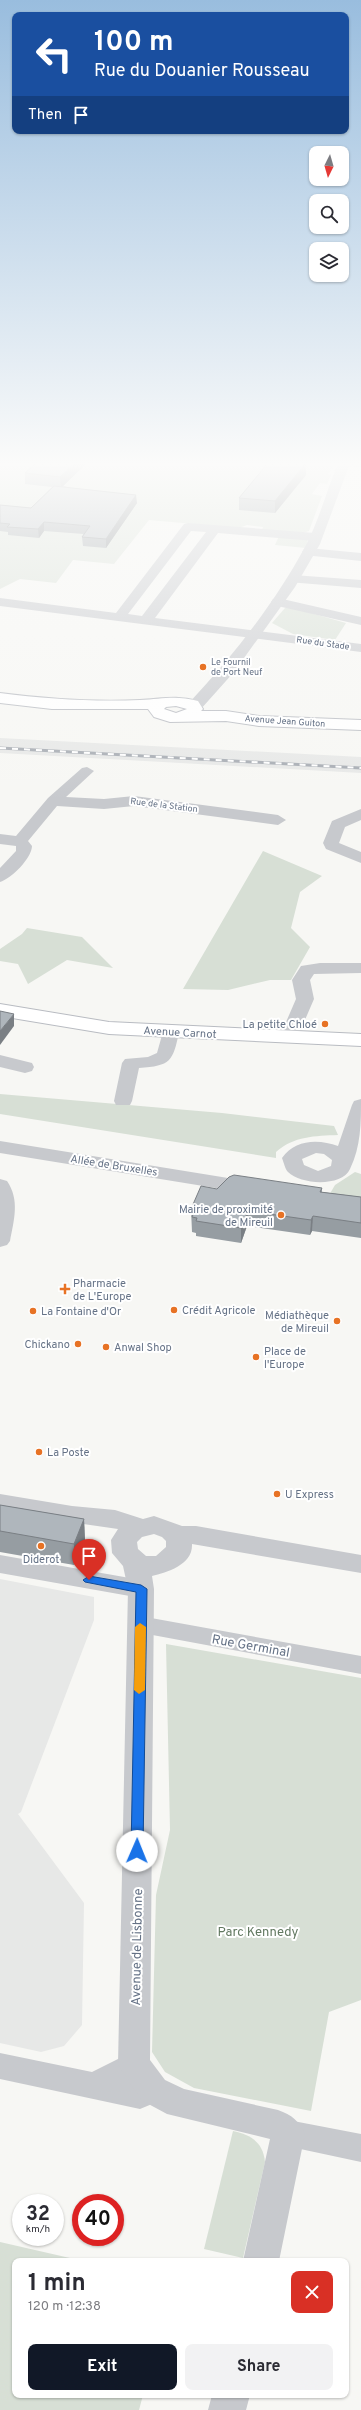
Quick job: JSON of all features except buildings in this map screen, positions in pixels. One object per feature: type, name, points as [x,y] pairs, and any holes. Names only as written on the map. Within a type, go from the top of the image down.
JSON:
[{"type":"main road","points":[[0,698],[97,709],[140,710],[189,708]]},
{"type":"main road","name":"Avenue Jean Guiton","points":[[189,708],[250,715],[361,721]]},
{"type":"main road","name":"Avenue Jean Guiton","points":[[189,708],[259,721],[361,725]]},
{"type":"main road","name":"Avenue Carnot","points":[[0,1010],[97,1027],[170,1032],[361,1040]]},
{"type":"street","points":[[120,616],[151,575]]},
{"type":"street","points":[[147,619],[180,575]]},
{"type":"street","points":[[189,708],[229,670],[278,602],[295,575]]},
{"type":"street","points":[[293,579],[361,584]]},
{"type":"street","points":[[0,602],[147,619],[258,629]]},
{"type":"street","points":[[278,602],[361,621]]},
{"type":"street","name":"Rue du Stade","points":[[258,629],[288,637],[361,648]]},
{"type":"street","points":[[20,841],[53,801],[87,771]]},
{"type":"street","name":"Rue de la Station","points":[[53,801],[104,804],[134,801],[278,820]]},
{"type":"street","points":[[361,814],[338,824],[330,843],[332,846],[361,858]]},
{"type":"street","points":[[0,839],[20,841],[24,846],[24,852],[0,877]]},
{"type":"street","points":[[289,1036],[305,998],[301,980],[307,970],[323,967],[349,970],[361,968]]},
{"type":"street","points":[[123,1100],[131,1063],[151,1062],[165,1056],[170,1032]]},
{"type":"street","points":[[0,1062],[25,1067]]},
{"type":"street","points":[[343,1163],[361,1105]]},
{"type":"street","name":"Allée de Bruxelles","points":[[3,1153],[228,1184]]},
{"type":"street","points":[[0,1185],[4,1192],[6,1204],[0,1241]]},
{"type":"street","points":[[0,1503],[72,1515],[132,1533],[161,1526],[178,1543],[230,1542],[361,1564]]},
{"type":"street","points":[[132,1533],[125,1553],[145,1572]]},
{"type":"street","points":[[0,1564],[145,1572],[170,1561],[178,1543]]},
{"type":"street","name":"Avenue de Lisbonne","points":[[134,2064],[140,1625],[145,1572]]},
{"type":"street","name":"Rue Germinal","points":[[140,1625],[361,1665]]},
{"type":"street","points":[[93,2087],[134,2064],[153,2090],[179,2103],[278,2125],[288,2134],[361,2148]]},
{"type":"street","points":[[0,2066],[140,2096],[153,2090]]},
{"type":"street","points":[[262,2258],[288,2134]]},
{"type":"street","points":[[228,2410],[230,2398]]},
{"type":"shaded area","points":[[0,738],[361,757],[361,773],[0,753]]},
{"type":"shaded area","points":[[0,1579],[94,1597],[94,1620],[21,1812],[18,1814],[84,1903],[82,2025],[64,2046],[41,2052],[0,2043]]},
{"type":"green space","points":[[0,575],[62,575],[56,583],[20,579],[0,589]]},
{"type":"green space","points":[[285,608],[293,608],[346,623],[335,640],[293,634],[272,623]]},
{"type":"green space","points":[[263,851],[322,876],[300,892],[291,928],[310,947],[291,980],[270,980],[228,990],[183,989]]},
{"type":"green space","points":[[27,928],[82,937],[113,968],[67,960],[28,984],[18,964],[0,961],[0,949],[22,934]]},
{"type":"green space","points":[[0,1094],[222,1113],[334,1126],[338,1135],[297,1140],[276,1152],[276,1158],[0,1114]]},
{"type":"green space","points":[[355,1172],[361,1174],[361,1203],[328,1197],[335,1185]]},
{"type":"green space","name":"Parc Kennedy","points":[[166,1644],[361,1678],[361,2000],[329,2012],[311,2111],[194,2088],[165,2072],[152,2052],[156,1895],[170,1830]]},
{"type":"green space","points":[[233,2131],[251,2137],[255,2140],[262,2149],[265,2162],[243,2258],[204,2249]]},
{"type":"green space","points":[[0,2242],[12,2246],[70,2258],[12,2258],[12,2398],[142,2398],[139,2410],[0,2410]]},
{"type":"railway","points":[[0,748],[361,768]]},
{"type":"slow traffic","points":[[139,1690],[140,1627]]},
{"type":"place","name":"Le Fournil de Port Neuf","points":[[203,667]]},
{"type":"place","name":"La petite Chloé","points":[[325,1024]]},
{"type":"place","name":"Mairie de proximité de Mireuil","points":[[281,1215]]},
{"type":"place","name":"Pharmacie de L'Europe","points":[[65,1289]]},
{"type":"place","name":"Crédit Agricole","points":[[174,1310]]},
{"type":"place","name":"La Fontaine d'Or","points":[[33,1311]]},
{"type":"place","name":"Médiathèque de Mireuil","points":[[337,1321]]},
{"type":"place","name":"Chickano","points":[[78,1344]]},
{"type":"place","name":"Anwal Shop","points":[[106,1347]]},
{"type":"place","name":"Place de l'Europe","points":[[256,1357]]},
{"type":"place","name":"La Poste","points":[[39,1452]]},
{"type":"place","name":"U Express","points":[[277,1494]]},
{"type":"place","name":"Diderot","points":[[41,1546]]},
{"type":"route","points":[[89,1580],[141,1589],[137,1851]]}]
